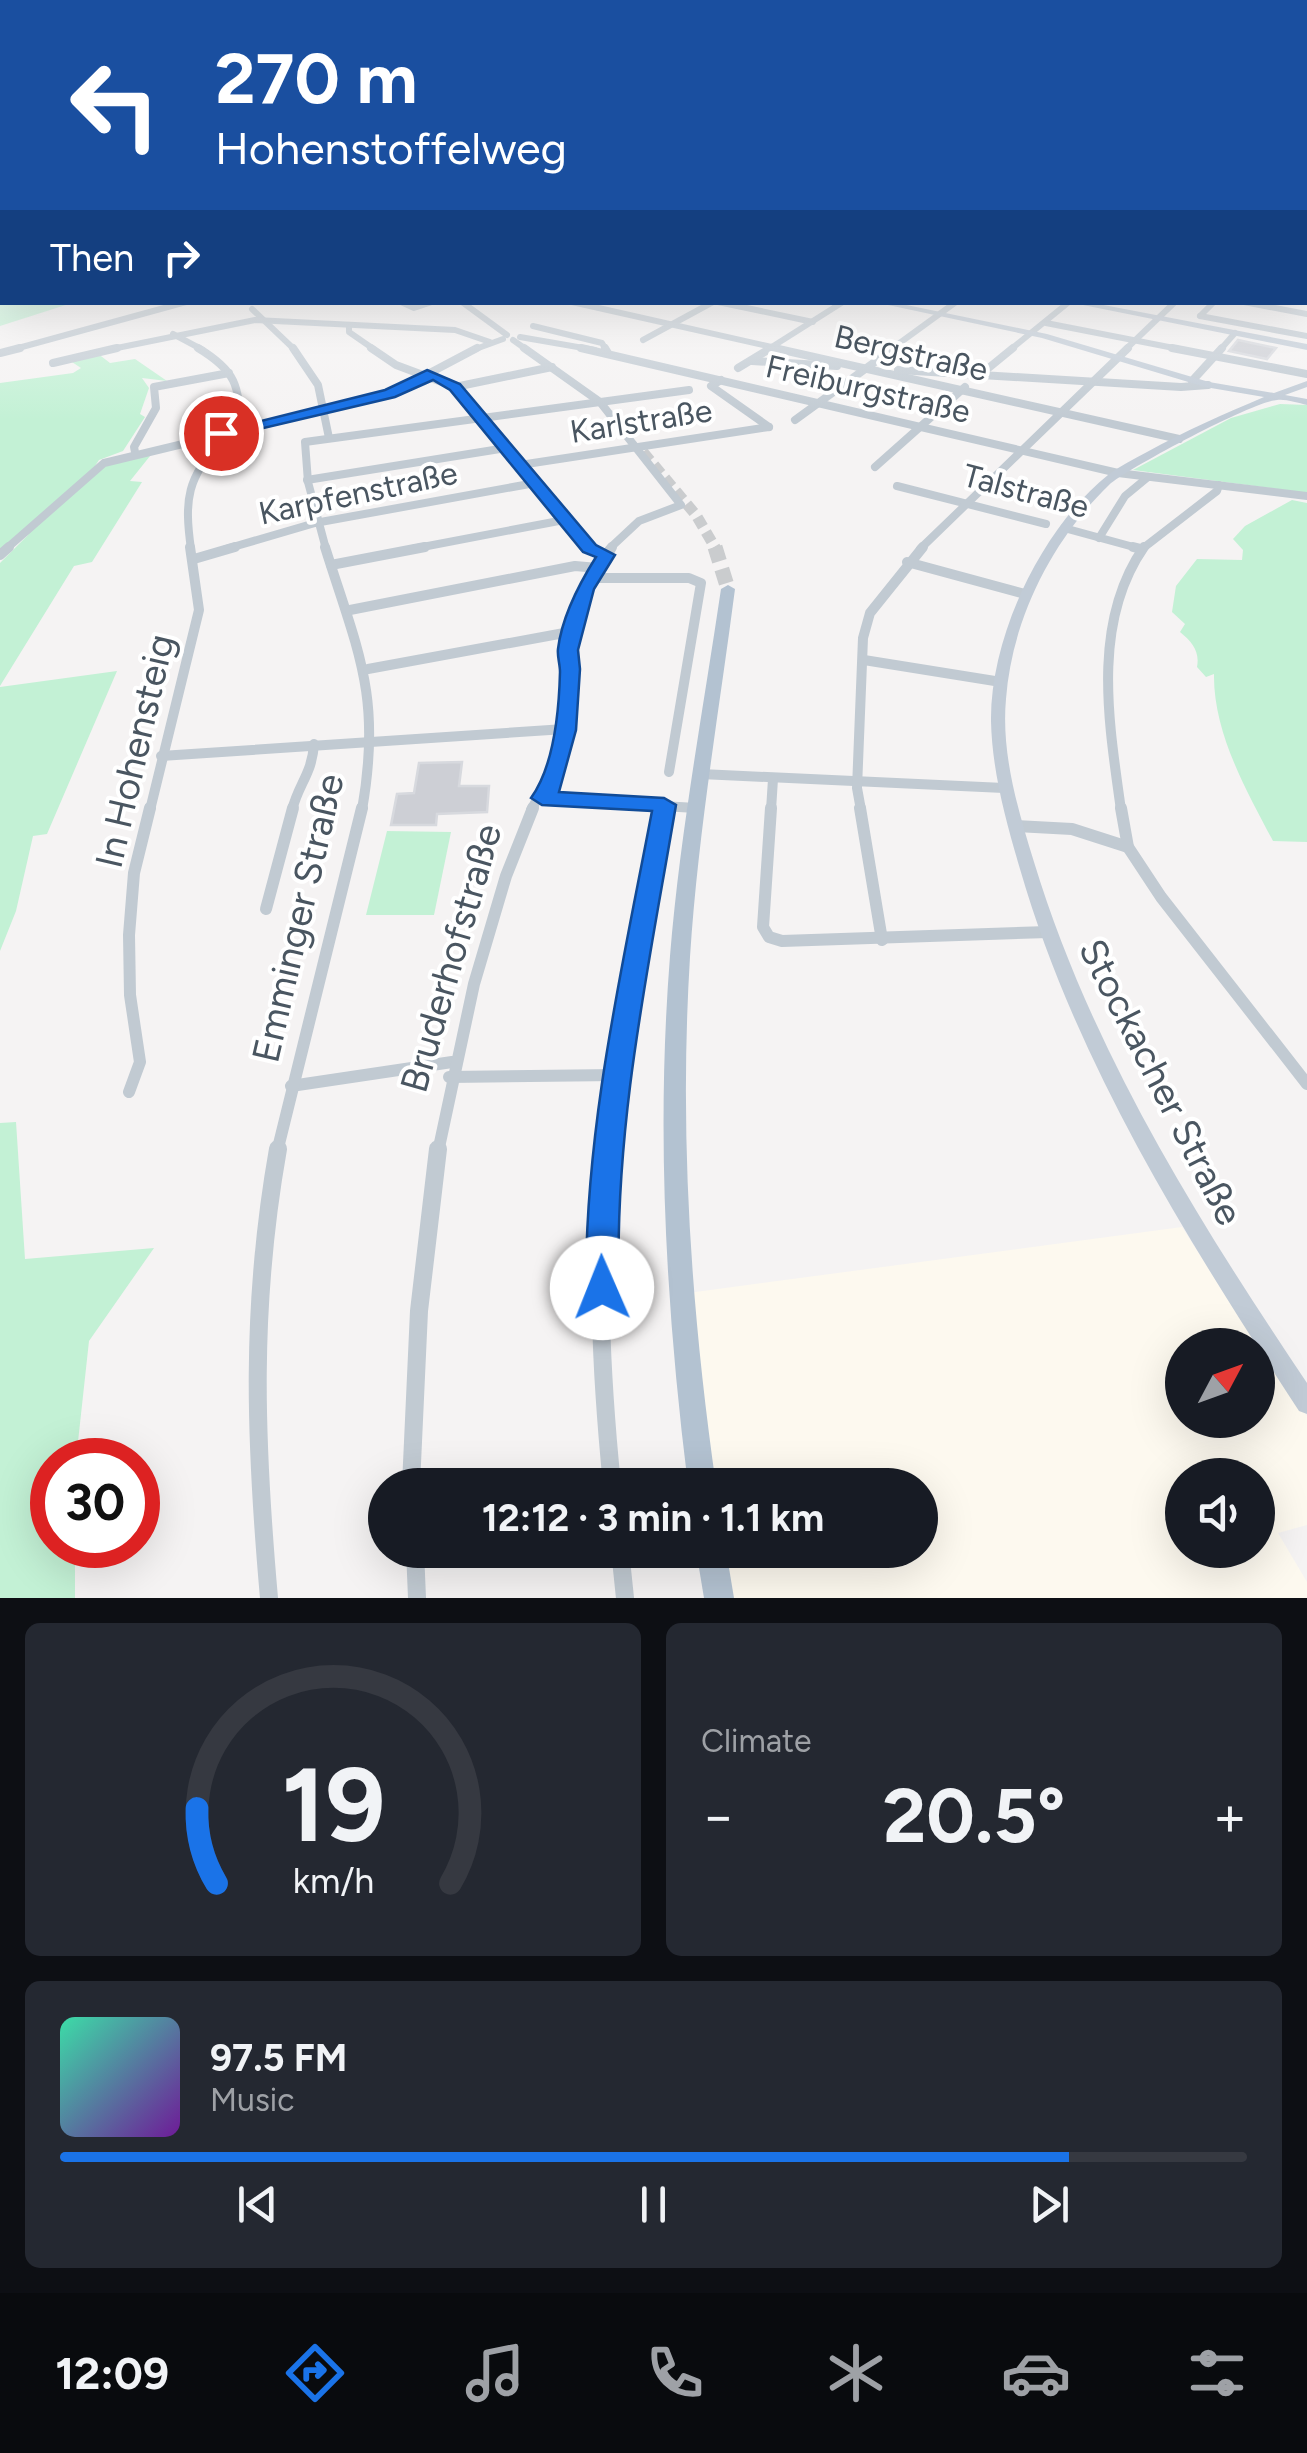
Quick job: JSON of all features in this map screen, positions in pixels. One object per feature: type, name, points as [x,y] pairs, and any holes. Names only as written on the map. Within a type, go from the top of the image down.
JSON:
[{"type":"main road","points":[[700,1468],[684,1356],[673,1193],[681,944],[728,589]]},
{"type":"main road","points":[[714,1568],[718,1598]]},
{"type":"street","points":[[0,353],[175,305]]},
{"type":"street","points":[[466,305],[600,402],[636,446]]},
{"type":"street","name":"Bergstraße","points":[[585,305],[1179,440]]},
{"type":"street","points":[[639,342],[710,305]]},
{"type":"street","points":[[731,305],[813,322]]},
{"type":"street","points":[[738,368],[838,305]]},
{"type":"street","points":[[893,305],[1033,334],[1178,382],[1192,380],[1307,402]]},
{"type":"street","points":[[795,420],[951,305]]},
{"type":"street","points":[[876,467],[919,426],[1067,305]]},
{"type":"street","points":[[1087,305],[1307,346]]},
{"type":"street","points":[[882,940],[858,782],[863,638],[870,613],[907,562],[1172,305]]},
{"type":"street","points":[[1210,305],[1200,316],[1307,336]]},
{"type":"street","points":[[1261,305],[1304,313]]},
{"type":"street","points":[[252,308],[259,320],[306,362],[327,408],[329,438],[689,390]]},
{"type":"street","points":[[1284,332],[1304,313]]},
{"type":"street","points":[[54,362],[173,334],[259,320],[464,331],[490,342]]},
{"type":"street","points":[[1046,323],[1307,374]]},
{"type":"street","points":[[349,324],[349,332],[384,359],[455,387],[564,520],[590,548],[606,555]]},
{"type":"street","name":"Freiburgstraße","points":[[533,326],[602,343],[612,354]]},
{"type":"street","points":[[1192,380],[1235,333]]},
{"type":"street","points":[[173,334],[211,354],[230,373],[242,405],[241,428]]},
{"type":"street","points":[[0,555],[98,467],[135,452],[390,394],[490,342],[511,338]]},
{"type":"street","name":"Freiburgstraße","points":[[511,338],[612,354],[1118,473],[1307,496]]},
{"type":"street","points":[[612,354],[627,350]]},
{"type":"street","points":[[752,361],[834,367],[846,364]]},
{"type":"street","points":[[455,387],[552,367]]},
{"type":"street","points":[[890,374],[899,370],[1208,384]]},
{"type":"street","points":[[135,452],[134,447],[156,408],[154,387],[230,373]]},
{"type":"street","name":"Karlstraße","points":[[520,465],[769,427],[711,386],[721,380]]},
{"type":"street","name":"Stockacher Straße","points":[[1307,384],[1179,440],[1118,473],[1064,528],[1025,594],[1001,682],[1004,788],[1048,932],[1110,1075],[1169,1184],[1249,1318],[1307,1403]]},
{"type":"street","points":[[1229,390],[1248,400],[1248,408]]},
{"type":"street","name":"In Hohensteig","points":[[129,1092],[140,1062],[130,995],[134,873],[199,610],[186,516],[188,489],[205,458],[222,438],[221,433]]},
{"type":"street","name":"Emminger Straße","points":[[269,1598],[256,1451],[256,1317],[291,1086],[360,826],[371,740],[368,669],[350,610],[315,522],[307,480],[305,442],[329,438]]},
{"type":"street","name":"Bruderhofstraße","points":[[411,1468],[409,1436],[430,1189],[451,1069],[487,937],[530,811],[551,788],[565,730],[568,650],[585,589],[606,555],[642,519],[678,509],[681,502],[636,446]]},
{"type":"street","points":[[307,480],[506,448]]},
{"type":"street","points":[[1098,538],[1125,496],[1148,476]]},
{"type":"street","name":"Karpfenstraße","points":[[194,559],[315,522],[535,482]]},
{"type":"street","points":[[1219,485],[1218,491],[1141,549],[1114,608],[1107,700],[1128,847],[1161,897],[1307,1084]]},
{"type":"street","name":"Talstraße","points":[[897,486],[1141,549]]},
{"type":"street","points":[[330,565],[564,520]]},
{"type":"street","points":[[907,562],[1025,594]]},
{"type":"street","points":[[350,610],[575,566],[595,573],[701,582],[669,772]]},
{"type":"street","points":[[368,669],[576,630]]},
{"type":"street","points":[[864,660],[1001,682]]},
{"type":"street","points":[[161,756],[565,730]]},
{"type":"street","points":[[266,909],[298,791],[312,769],[314,744]]},
{"type":"street","points":[[701,774],[1004,788]]},
{"type":"street","points":[[773,779],[764,932],[782,941],[1048,932]]},
{"type":"street","points":[[542,798],[696,808]]},
{"type":"street","points":[[610,1468],[604,1408],[601,1209],[616,1075],[664,805]]},
{"type":"street","points":[[1015,826],[1072,829],[1128,847]]},
{"type":"street","points":[[291,1086],[451,1069],[616,1075]]},
{"type":"street","points":[[416,1568],[417,1598]]},
{"type":"street","points":[[622,1568],[625,1598]]},
{"type":"shaded area","points":[[1182,1227],[1246,1328],[1165,1328],[1165,1438],[1275,1438],[1275,1370],[1307,1416],[1307,1525],[1278,1533],[1307,1582],[1307,1598],[731,1598],[726,1568],[938,1568],[938,1468],[709,1468],[688,1293]]},
{"type":"green space","points":[[0,305],[66,305],[0,326]]},
{"type":"green space","points":[[97,353],[110,363],[135,359],[167,381],[142,378],[149,388],[140,414],[145,417],[123,451],[99,460],[95,466],[100,470],[110,462],[154,451],[130,481],[142,482],[92,562],[74,566],[0,686],[0,563],[29,534],[0,551],[0,383],[73,373],[81,368],[69,360]]},
{"type":"green space","points":[[1280,404],[1307,405],[1307,493],[1133,470],[1231,418]]},
{"type":"green space","points":[[1292,500],[1307,503],[1307,842],[1273,841],[1225,739],[1214,674],[1206,677],[1197,667],[1194,647],[1180,632],[1185,624],[1172,612],[1176,586],[1197,559],[1242,560],[1243,550],[1233,539],[1245,526]]},
{"type":"green space","points":[[117,671],[47,834],[33,836],[16,911],[0,951],[0,687]]},
{"type":"green space","points":[[387,831],[451,832],[434,915],[366,915]]},
{"type":"green space","points":[[16,1122],[25,1259],[154,1248],[89,1341],[78,1438],[30,1438],[30,1568],[75,1568],[75,1598],[0,1598],[0,1123]]},
{"type":"building","points":[[1238,340],[1276,348],[1267,359],[1229,351]]},
{"type":"building","points":[[462,762],[459,786],[489,786],[487,812],[437,814],[436,825],[391,825],[397,794],[414,793],[419,763]]},
{"type":"tunnel","points":[[643,452],[696,515],[715,548]]},
{"type":"tunnel","points":[[715,548],[728,589]]},
{"type":"route","points":[[221,433],[390,394],[427,374],[455,387],[564,520],[590,548],[606,555],[585,589],[568,650],[565,730],[551,788],[542,798],[664,805],[616,1075],[601,1209],[602,1288]]}]
